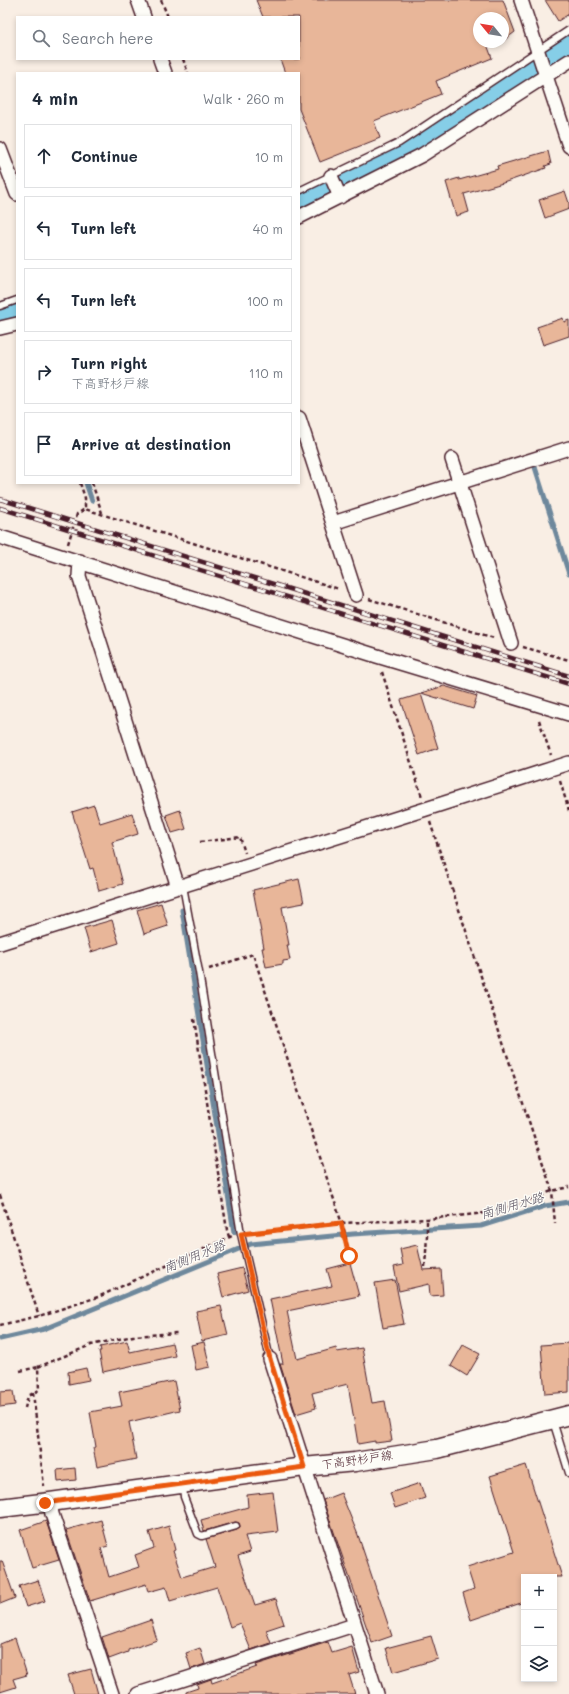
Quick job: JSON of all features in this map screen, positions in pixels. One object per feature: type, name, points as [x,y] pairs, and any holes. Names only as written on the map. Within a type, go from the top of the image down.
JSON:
[{"type":"main road","name":"下高野杉戸線","points":[[0,1508],[47,1496],[182,1485],[304,1467],[355,1462],[437,1449],[561,1417]]},
{"type":"street","points":[[138,0],[144,16]]},
{"type":"street","points":[[521,0],[569,146]]},
{"type":"street","points":[[160,60],[165,72]]},
{"type":"street","points":[[300,217],[422,155],[547,77],[569,61]]},
{"type":"street","points":[[0,149],[16,191]]},
{"type":"street","points":[[331,176],[340,197]]},
{"type":"street","points":[[0,328],[16,324]]},
{"type":"street","points":[[300,421],[356,595]]},
{"type":"street","points":[[333,523],[569,448]]},
{"type":"street","points":[[452,459],[511,643]]},
{"type":"street","points":[[0,537],[377,656],[569,714]]},
{"type":"street","points":[[80,561],[79,576],[181,886]]},
{"type":"street","points":[[0,943],[569,763]]},
{"type":"street","points":[[270,1359],[377,1694]]},
{"type":"street","points":[[47,1496],[112,1694]]},
{"type":"street","points":[[138,1694],[354,1625]]},
{"type":"lane","points":[[300,192],[399,143],[569,30]]},
{"type":"lane","points":[[0,306],[16,300]]},
{"type":"lane","points":[[181,886],[199,972],[242,1237],[270,1359]]},
{"type":"lane","points":[[561,1417],[569,1473]]},
{"type":"lane","points":[[182,1485],[184,1497],[198,1534],[202,1536],[236,1526]]},
{"type":"path","points":[[161,0],[168,16]]},
{"type":"path","points":[[183,60],[188,72]]},
{"type":"path","points":[[80,484],[85,509]]},
{"type":"path","points":[[92,484],[102,514]]},
{"type":"path","points":[[64,556],[77,514],[85,509],[356,595],[569,660]]},
{"type":"path","points":[[377,656],[552,1191],[555,1223]]},
{"type":"path","points":[[200,842],[240,837],[248,865]]},
{"type":"path","points":[[199,972],[253,954],[344,1230],[349,1256]]},
{"type":"path","points":[[0,1325],[39,1316],[98,1297],[229,1237],[242,1237],[341,1223],[427,1219],[496,1212],[552,1191],[569,1187]]},
{"type":"path","points":[[0,1195],[39,1316]]},
{"type":"path","points":[[425,1267],[427,1219]]},
{"type":"path","points":[[20,1371],[38,1367],[91,1345],[126,1337],[177,1333]]},
{"type":"path","points":[[25,1408],[28,1396],[39,1390],[38,1367]]},
{"type":"path","points":[[34,1393],[47,1496]]},
{"type":"building","points":[[256,0],[503,0],[508,12],[473,12],[473,48],[488,48],[492,58],[436,81],[441,94],[374,121],[380,138],[320,162],[300,112],[300,72],[285,72],[280,60],[300,60],[300,16],[263,16]]},
{"type":"building","points":[[545,0],[569,0],[569,14],[558,21]]},
{"type":"building","points":[[509,16],[515,32],[509,36]]},
{"type":"building","points":[[548,151],[551,164],[545,166],[546,168],[503,183],[464,194],[469,212],[456,216],[446,182],[459,178],[459,180],[498,169],[497,166]]},
{"type":"building","points":[[565,191],[569,203],[569,209],[545,218],[539,200]]},
{"type":"building","points":[[563,318],[564,322],[569,320],[569,336],[543,345],[537,327]]},
{"type":"building","points":[[444,686],[477,696],[473,709],[421,693]]},
{"type":"building","points":[[421,694],[438,748],[419,755],[401,700]]},
{"type":"building","points":[[94,805],[100,823],[132,813],[138,834],[112,842],[123,884],[99,891],[93,868],[90,869],[72,812]]},
{"type":"building","points":[[180,810],[186,829],[172,833],[166,815]]},
{"type":"building","points":[[299,879],[304,903],[282,907],[289,945],[287,945],[290,960],[283,961],[283,964],[266,967],[253,890]]},
{"type":"building","points":[[161,903],[168,926],[144,934],[137,910]]},
{"type":"building","points":[[112,920],[119,943],[91,952],[84,928]]},
{"type":"building","points":[[417,1245],[423,1270],[441,1269],[443,1295],[430,1296],[429,1284],[399,1291],[394,1267],[403,1265],[400,1249]]},
{"type":"building","points":[[350,1263],[359,1296],[287,1311],[297,1359],[336,1348],[337,1352],[362,1348],[372,1403],[385,1401],[392,1441],[375,1443],[375,1441],[358,1444],[348,1384],[312,1393],[316,1408],[296,1414],[280,1364],[283,1364],[270,1299],[332,1286],[327,1269]]},
{"type":"building","points":[[242,1268],[248,1290],[223,1297],[217,1274]]},
{"type":"building","points":[[395,1280],[404,1324],[383,1328],[375,1283]]},
{"type":"building","points":[[221,1306],[228,1335],[202,1341],[196,1311]]},
{"type":"building","points":[[127,1341],[130,1352],[172,1343],[175,1356],[103,1372],[99,1351],[101,1351],[100,1347]]},
{"type":"building","points":[[204,1342],[210,1367],[196,1370],[191,1345]]},
{"type":"building","points":[[569,1343],[569,1392],[545,1394],[541,1345]]},
{"type":"building","points":[[463,1345],[480,1354],[467,1376],[451,1366]]},
{"type":"building","points":[[86,1368],[89,1380],[69,1384],[68,1372]]},
{"type":"building","points":[[174,1381],[180,1410],[129,1422],[136,1459],[97,1467],[93,1448],[96,1447],[90,1412],[122,1406],[119,1392]]},
{"type":"building","points":[[13,1391],[15,1405],[0,1407],[0,1392]]},
{"type":"building","points":[[526,1465],[562,1577],[557,1577],[557,1574],[521,1574],[521,1603],[471,1620],[463,1593],[474,1589],[467,1567],[514,1552],[490,1476]]},
{"type":"building","points":[[75,1468],[76,1480],[58,1482],[57,1470]]},
{"type":"building","points":[[420,1483],[425,1498],[395,1508],[390,1493]]},
{"type":"building","points":[[273,1492],[278,1532],[245,1536],[250,1552],[238,1556],[255,1605],[276,1599],[284,1624],[266,1630],[271,1643],[251,1650],[240,1623],[230,1627],[217,1587],[170,1601],[166,1587],[148,1592],[146,1584],[90,1601],[66,1530],[101,1520],[108,1546],[101,1548],[109,1577],[139,1567],[135,1555],[154,1548],[149,1532],[169,1526],[175,1550],[173,1551],[182,1577],[215,1567],[206,1539],[237,1530],[240,1527],[239,1523],[235,1522],[204,1531],[201,1520],[248,1507],[247,1495]]},
{"type":"building","points":[[341,1493],[358,1535],[392,1636],[372,1643],[323,1500]]},
{"type":"building","points":[[46,1521],[59,1560],[32,1568],[20,1530]]},
{"type":"building","points":[[0,1561],[2,1561],[15,1598],[0,1604]]},
{"type":"building","points":[[38,1580],[45,1601],[26,1607],[19,1586]]},
{"type":"building","points":[[151,1620],[157,1640],[128,1650],[128,1652],[109,1659],[102,1637]]},
{"type":"building","points":[[431,1636],[438,1659],[393,1672],[386,1648]]},
{"type":"building","points":[[15,1638],[27,1675],[13,1679],[16,1687],[0,1692],[0,1644]]},
{"type":"building","points":[[328,1642],[332,1653],[352,1647],[359,1672],[349,1675],[355,1694],[186,1694],[186,1692],[198,1688],[197,1684],[211,1679],[212,1683],[257,1667],[256,1665]]},
{"type":"building","points":[[200,1648],[205,1664],[191,1669],[186,1653]]},
{"type":"building","points":[[91,1669],[98,1694],[74,1694],[68,1675]]},
{"type":"waterway","points":[[300,203],[416,147],[569,48]]},
{"type":"waterway","points":[[0,317],[16,311]]},
{"type":"waterway","points":[[534,464],[569,574]]},
{"type":"waterway","points":[[86,484],[92,501]]},
{"type":"waterway","points":[[182,910],[234,1232]]},
{"type":"waterway","name":"南側用水路","points":[[0,1339],[44,1329],[251,1244],[353,1234],[481,1226],[545,1206],[569,1202]]},
{"type":"railway","points":[[0,499],[569,676]]},
{"type":"railway","points":[[0,508],[569,684]]},
{"type":"route","points":[[45,1503],[304,1467],[270,1359],[241,1234],[262,1233],[341,1223],[344,1230],[349,1256]]}]
